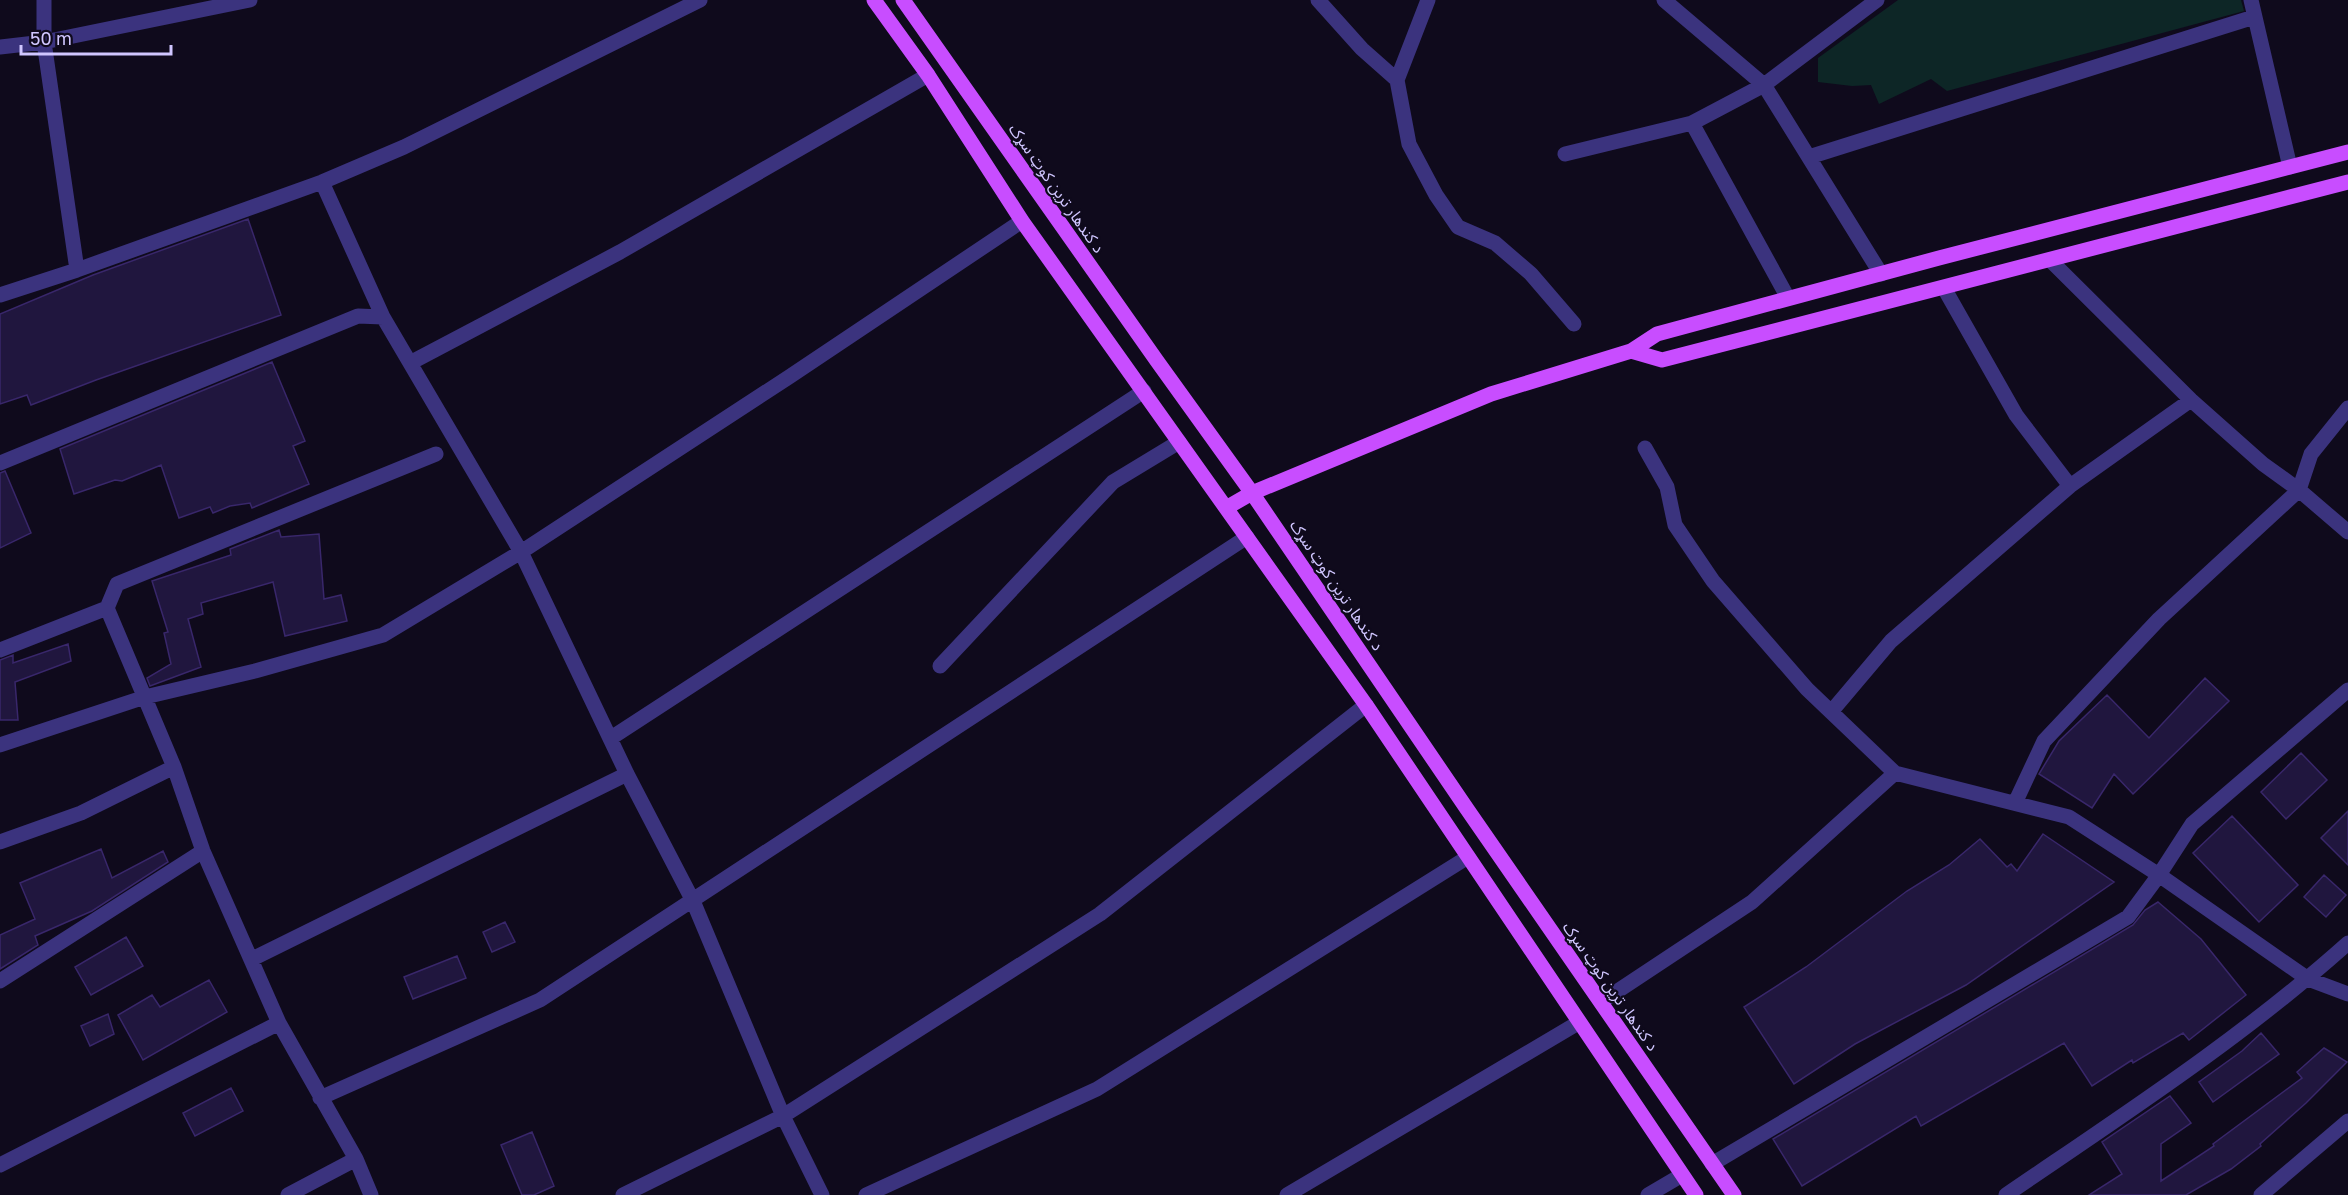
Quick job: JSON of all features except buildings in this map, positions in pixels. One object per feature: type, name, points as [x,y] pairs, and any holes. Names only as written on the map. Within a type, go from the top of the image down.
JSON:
[{"type":"main road","points":[[874,0],[928,75],[1022,221],[1366,705],[1696,1195]]},
{"type":"main road","name":"د کندهار ترين کوټ سړک","points":[[903,0],[1252,493],[1734,1195]]},
{"type":"main road","points":[[1226,507],[1252,493],[1491,394],[1630,351],[1657,334],[2348,152]]},
{"type":"main road","points":[[1630,351],[1662,360],[2348,182]]},
{"type":"main road","points":[[1445,824],[1467,809]]},
{"type":"street","points":[[44,0],[44,42],[77,270]]},
{"type":"street","points":[[0,47],[44,42],[250,0]]},
{"type":"street","points":[[0,295],[77,270],[322,182],[404,147],[700,0]]},
{"type":"street","points":[[1318,0],[1362,49],[1397,80]]},
{"type":"street","points":[[1428,0],[1397,80],[1409,144],[1436,195],[1458,226],[1495,243],[1531,274],[1574,324]]},
{"type":"street","points":[[1664,0],[1764,86],[1881,274]]},
{"type":"street","points":[[1565,154],[1692,123],[1764,86],[1877,0]]},
{"type":"street","points":[[2251,0],[2290,167]]},
{"type":"street","points":[[1809,157],[2254,17]]},
{"type":"street","points":[[410,363],[620,252],[928,75]]},
{"type":"street","points":[[1692,123],[1788,298]]},
{"type":"street","points":[[322,182],[383,317],[521,552],[627,774],[693,901],[783,1116],[822,1195]]},
{"type":"street","points":[[0,745],[145,697],[255,671],[383,634],[521,552],[1022,221]]},
{"type":"street","points":[[2050,260],[2191,400],[2263,464],[2299,490],[2348,532]]},
{"type":"street","points":[[1944,288],[2016,415],[2070,486]]},
{"type":"street","points":[[0,463],[358,316],[383,317]]},
{"type":"street","points":[[611,738],[1144,391]]},
{"type":"street","points":[[1832,712],[1891,641],[2070,486],[2191,400]]},
{"type":"street","points":[[2014,803],[2044,741],[2159,619],[2299,490],[2311,454],[2348,408]]},
{"type":"street","points":[[940,666],[1113,482],[1179,442]]},
{"type":"street","points":[[1645,448],[1667,487],[1675,525],[1713,582],[1807,689],[1895,773],[2069,817],[2159,875],[2308,979],[2348,994]]},
{"type":"street","points":[[371,1195],[356,1159],[279,1023],[203,851],[174,767],[107,608],[117,584],[436,454]]},
{"type":"street","points":[[320,1098],[540,1000],[1247,537]]},
{"type":"street","points":[[0,650],[107,608]]},
{"type":"street","points":[[1712,1164],[2128,917],[2192,824],[2348,690]]},
{"type":"street","points":[[623,1195],[783,1116],[1100,914],[1366,705]]},
{"type":"street","points":[[0,842],[81,813],[174,767]]},
{"type":"street","points":[[1601,1002],[1752,902],[1895,773]]},
{"type":"street","points":[[252,959],[627,774]]},
{"type":"street","points":[[0,981],[203,851]]},
{"type":"street","points":[[866,1195],[1097,1089],[1468,857]]},
{"type":"street","points":[[2006,1195],[2202,1062],[2308,979],[2348,943]]},
{"type":"street","points":[[0,1165],[279,1023]]},
{"type":"street","points":[[1287,1195],[1578,1023]]},
{"type":"street","points":[[2260,1195],[2348,1121]]},
{"type":"street","points":[[288,1195],[356,1159]]},
{"type":"street","points":[[1648,1195],[1682,1175]]},
{"type":"green space","points":[[1898,0],[2241,0],[2244,11],[1947,91],[1931,79],[1879,104],[1871,85],[1852,86],[1818,82],[1818,58]]}]
